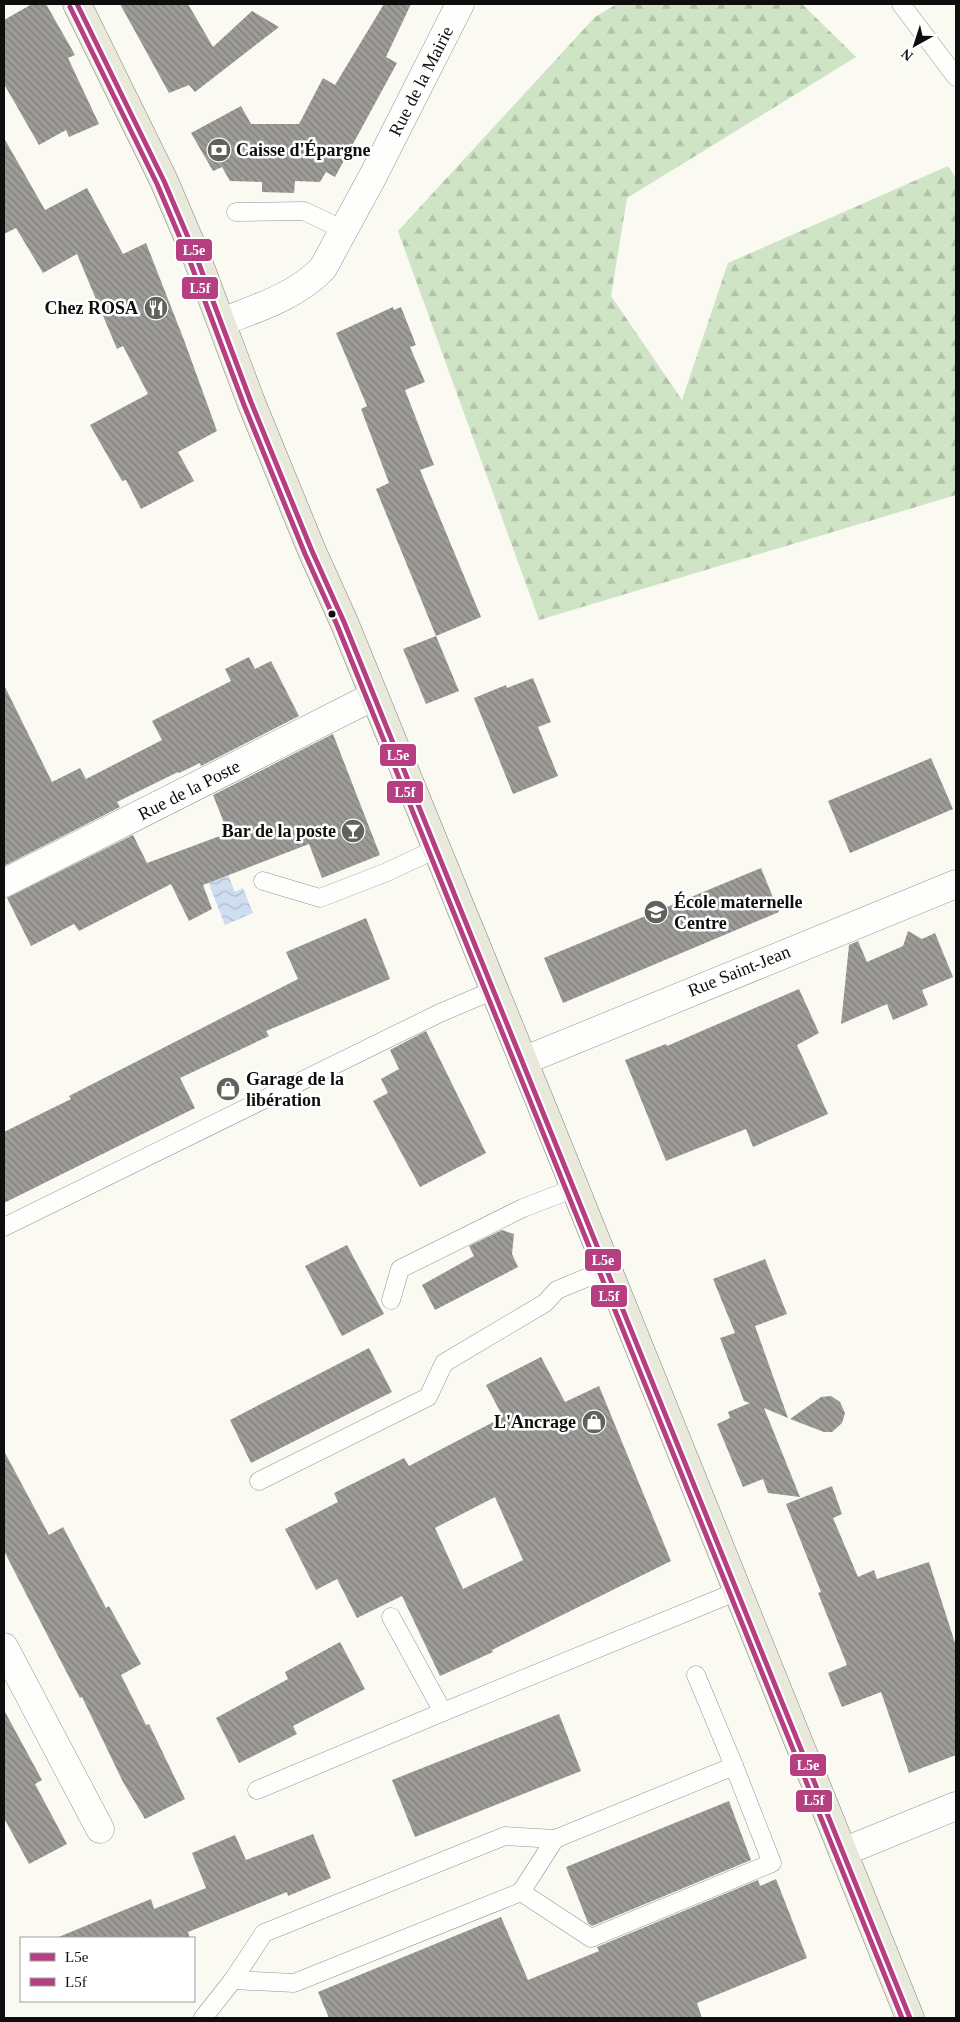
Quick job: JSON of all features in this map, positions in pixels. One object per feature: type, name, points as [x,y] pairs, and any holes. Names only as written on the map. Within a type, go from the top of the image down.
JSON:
[{"type":"main road","points":[[77,4],[164,181],[196,256],[251,402],[374,696],[575,1188],[910,2018]]},
{"type":"street","name":"Rue de la Mairie","points":[[222,322],[283,297],[312,281],[324,268],[460,4]]},
{"type":"street","name":"Rue de la Poste","points":[[4,884],[374,696]]},
{"type":"street","name":"Rue Saint-Jean","points":[[523,1061],[956,884]]},
{"type":"street","points":[[4,1647],[100,1829]]},
{"type":"street","points":[[843,1852],[956,1806]]},
{"type":"lane","points":[[901,4],[956,77]]},
{"type":"lane","points":[[236,212],[304,211],[344,230]]},
{"type":"lane","points":[[263,881],[320,898],[387,872],[436,849]]},
{"type":"lane","points":[[4,1227],[440,1013],[494,990]]},
{"type":"lane","points":[[391,1300],[400,1269],[523,1208],[575,1188]]},
{"type":"lane","points":[[259,1481],[428,1398],[444,1363],[545,1302],[557,1290],[608,1269]]},
{"type":"lane","points":[[257,1790],[738,1592]]},
{"type":"lane","points":[[392,1617],[443,1712]]},
{"type":"lane","points":[[520,1892],[591,1938],[772,1863],[696,1675]]},
{"type":"lane","points":[[204,2018],[233,1980],[264,1933],[505,1836],[555,1839],[734,1766]]},
{"type":"lane","points":[[233,1980],[294,1983],[520,1892],[555,1839]]},
{"type":"green space","points":[[617,4],[802,4],[856,57],[627,198],[611,296],[682,400],[728,263],[948,166],[956,178],[956,495],[539,620],[398,231],[595,17]]},
{"type":"water","points":[[224,865],[235,892],[243,888],[253,913],[225,925],[205,874]]},
{"type":"building","points":[[32,4],[46,4],[75,55],[68,58],[99,124],[69,137],[66,130],[39,145],[4,84],[4,20]]},
{"type":"building","points":[[120,4],[188,4],[213,47],[252,11],[279,27],[195,92],[189,85],[169,93]]},
{"type":"building","points":[[384,4],[411,4],[386,57],[397,63],[335,177],[326,172],[320,182],[295,181],[294,193],[262,192],[262,182],[230,181],[222,167],[213,171],[191,133],[241,106],[251,124],[299,124],[323,78],[335,85]]},
{"type":"building","points":[[4,138],[45,210],[87,188],[123,254],[146,243],[184,340],[217,431],[178,452],[194,481],[141,509],[126,480],[122,481],[90,425],[148,394],[123,346],[117,349],[77,254],[43,273],[16,228],[4,234]]},
{"type":"building","points":[[393,307],[394,310],[401,307],[416,345],[410,347],[425,382],[405,390],[434,465],[420,470],[481,617],[436,636],[376,489],[389,483],[361,409],[367,406],[336,333]]},
{"type":"building","points":[[436,636],[459,691],[426,704],[403,649]]},
{"type":"building","points":[[249,657],[255,669],[271,661],[299,716],[201,766],[200,763],[178,772],[117,802],[120,807],[4,866],[4,685],[52,782],[80,768],[86,779],[162,740],[152,721],[231,681],[225,669]]},
{"type":"building","points":[[533,678],[551,722],[538,727],[558,776],[513,794],[474,698],[506,685],[507,688]]},
{"type":"building","points":[[333,734],[380,855],[322,878],[309,844],[203,885],[212,909],[189,921],[171,884],[79,931],[74,924],[31,946],[7,898],[133,835],[147,863],[228,833],[213,795]]},
{"type":"building","points":[[931,758],[953,809],[850,853],[828,801]]},
{"type":"building","points":[[761,868],[779,912],[563,1003],[544,958]]},
{"type":"building","points":[[366,918],[390,979],[266,1031],[269,1036],[180,1078],[195,1108],[4,1203],[4,1132],[71,1099],[69,1096],[298,979],[286,952]]},
{"type":"building","points":[[908,931],[922,939],[935,933],[953,977],[922,990],[928,1005],[893,1020],[887,1004],[841,1024],[849,945],[858,941],[867,962],[903,946]]},
{"type":"building","points":[[799,989],[819,1033],[797,1045],[828,1114],[753,1147],[746,1129],[666,1161],[625,1060],[666,1044],[667,1046]]},
{"type":"building","points":[[426,1031],[486,1153],[420,1187],[373,1101],[388,1093],[381,1079],[399,1069],[390,1050]]},
{"type":"building","points":[[502,1230],[514,1234],[512,1254],[518,1267],[435,1310],[422,1285],[474,1256],[469,1246]]},
{"type":"building","points":[[347,1245],[384,1314],[342,1336],[305,1266]]},
{"type":"building","points":[[765,1259],[787,1314],[755,1326],[788,1418],[764,1408],[800,1497],[768,1493],[763,1479],[743,1487],[717,1424],[730,1418],[728,1412],[750,1403],[744,1401],[720,1338],[735,1333],[713,1279]]},
{"type":"building","points":[[369,1348],[392,1392],[251,1463],[230,1420]]},
{"type":"building","points":[[541,1357],[565,1402],[599,1386],[671,1561],[492,1650],[493,1652],[440,1676],[402,1596],[357,1618],[337,1579],[316,1590],[285,1529],[338,1502],[334,1493],[404,1458],[409,1466],[503,1417],[486,1385]],"holes":[[[495,1497],[523,1560],[463,1589],[435,1528]]]},
{"type":"building","points":[[831,1396],[840,1402],[845,1413],[842,1423],[832,1432],[824,1432],[790,1419],[821,1397]]},
{"type":"building","points":[[4,1451],[49,1535],[63,1527],[106,1608],[109,1606],[141,1664],[121,1675],[146,1725],[149,1724],[185,1799],[145,1819],[123,1782],[82,1697],[80,1698],[4,1551]]},
{"type":"building","points":[[832,1486],[842,1514],[833,1518],[858,1577],[874,1570],[877,1579],[929,1562],[956,1646],[956,1755],[909,1773],[881,1692],[842,1707],[828,1673],[847,1665],[818,1593],[821,1592],[786,1504]]},
{"type":"building","points":[[340,1642],[365,1689],[293,1726],[297,1734],[239,1763],[216,1718],[288,1679],[285,1672]]},
{"type":"building","points":[[4,1710],[42,1780],[35,1784],[67,1844],[29,1864],[4,1818]]},
{"type":"building","points":[[559,1714],[581,1771],[415,1837],[392,1780]]},
{"type":"building","points":[[729,1801],[751,1860],[592,1926],[588,1923],[566,1867]]},
{"type":"building","points":[[313,1834],[331,1878],[288,1896],[287,1892],[188,1932],[190,1937],[58,1937],[151,1899],[154,1909],[206,1888],[192,1853],[235,1835],[246,1860]]},
{"type":"building","points":[[776,1879],[807,1958],[697,2003],[702,2018],[329,2018],[318,1992],[501,1917],[528,1980],[599,1951],[597,1947],[758,1880],[760,1886]]},
{"type":"transit line","name":"L5e","points":[[77,4],[164,181],[196,256],[251,402],[312,551],[344,622],[910,2018]]},
{"type":"transit line","name":"L5f","points":[[70,7],[157,184],[189,259],[244,405],[305,554],[337,625],[902,2018]]},
{"type":"place","name":"Caisse d'Épargne","points":[[219,150]]},
{"type":"place","name":"Chez ROSA","points":[[156,308]]},
{"type":"place","name":"Bar de la poste","points":[[353,831]]},
{"type":"place","name":"École maternelle Centre","points":[[656,912]]},
{"type":"place","name":"Garage de la libération","points":[[228,1089]]},
{"type":"place","name":"L'Ancrage","points":[[594,1422]]}]
